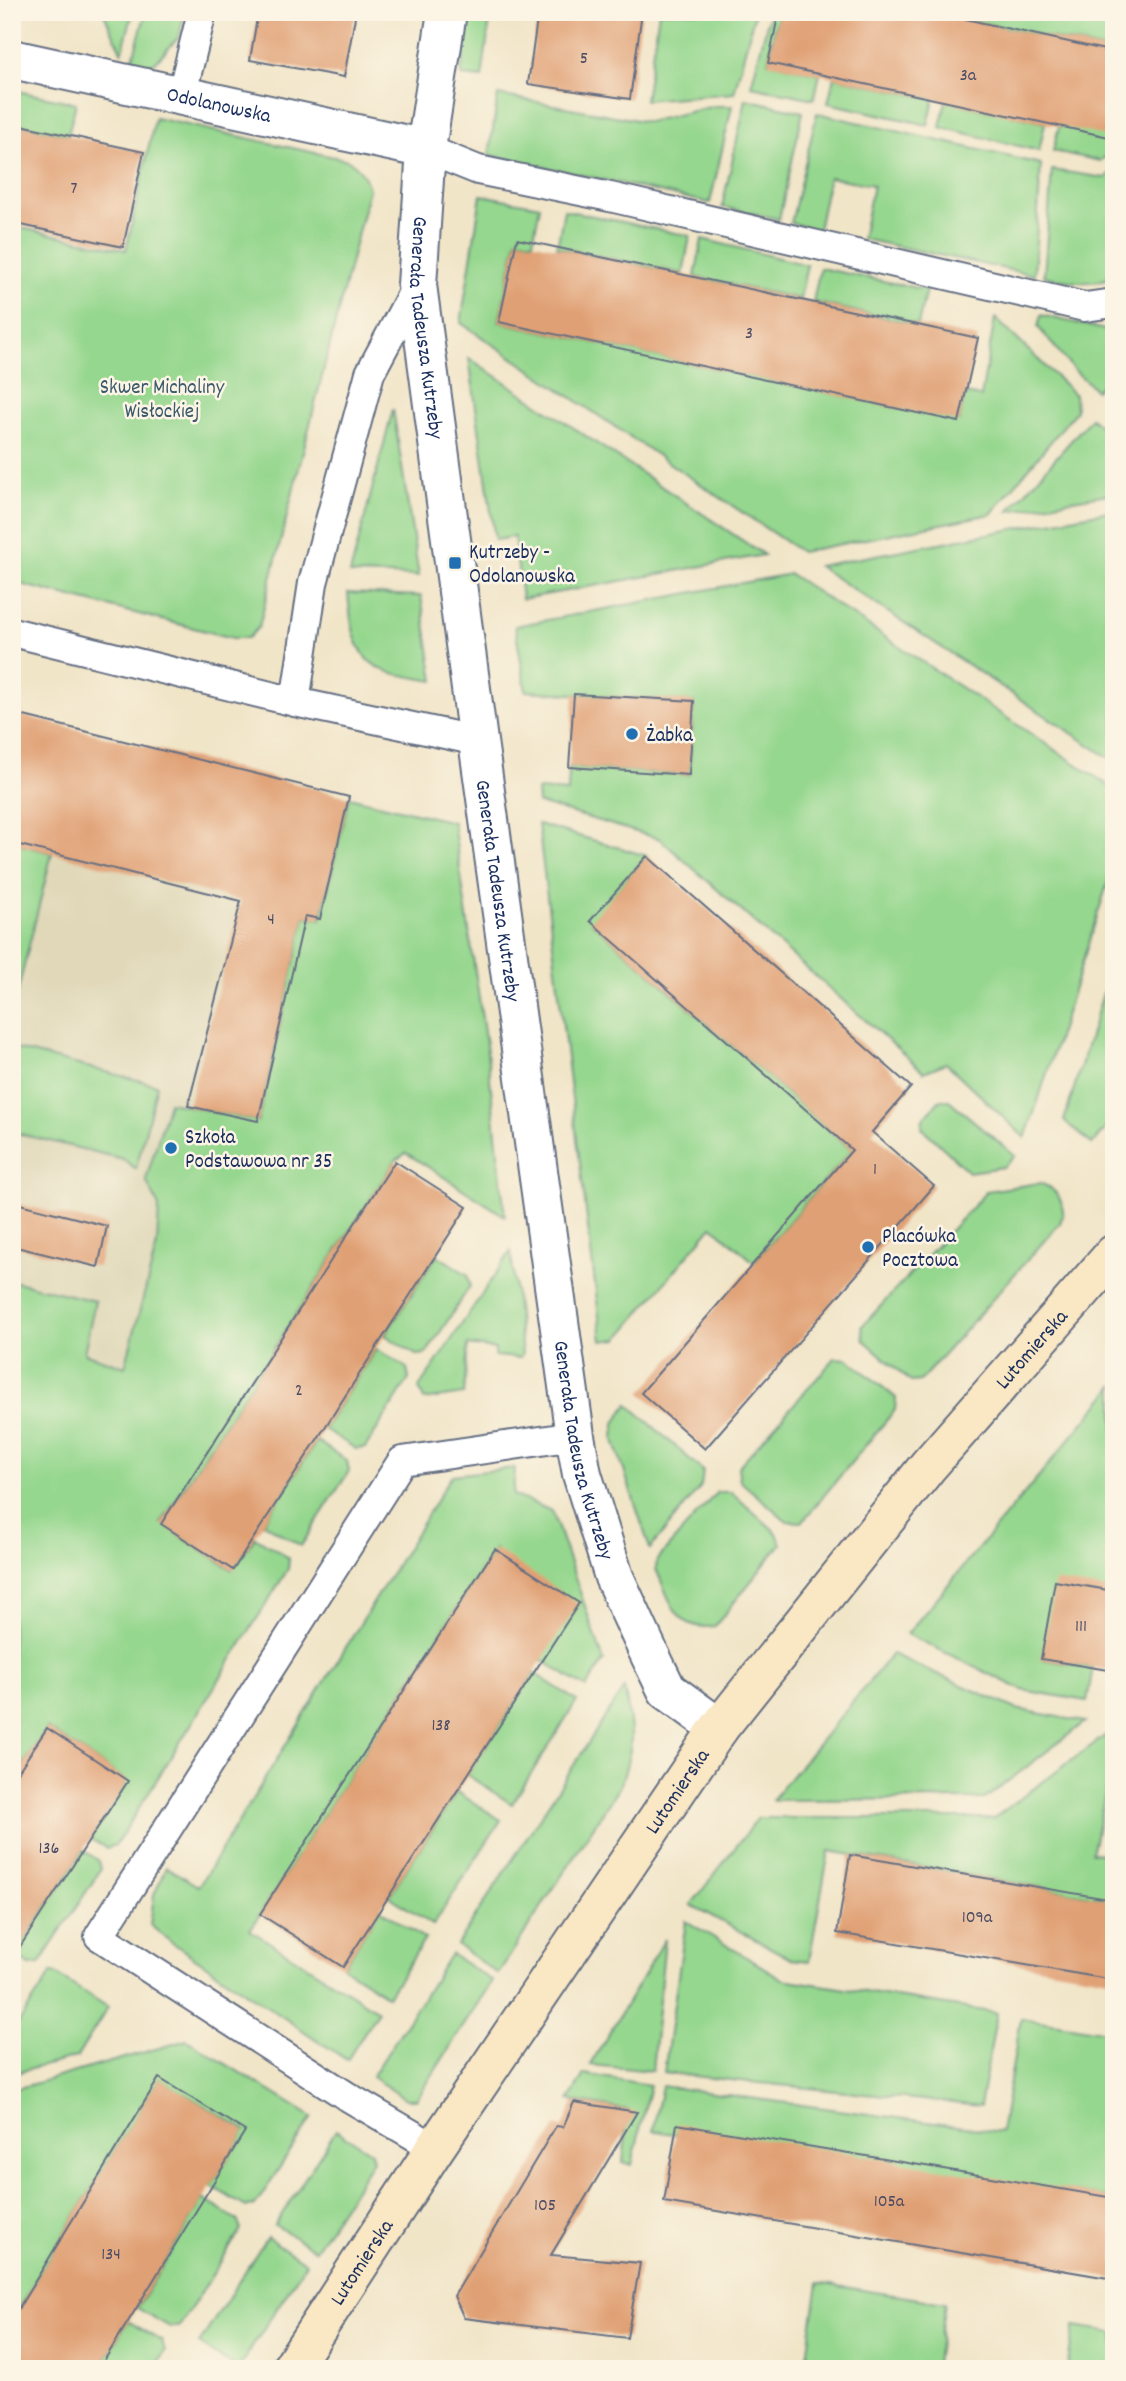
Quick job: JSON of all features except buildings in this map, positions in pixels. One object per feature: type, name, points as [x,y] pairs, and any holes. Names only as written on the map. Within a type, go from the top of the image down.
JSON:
[{"type":"main road","name":"Lutomierska","points":[[291,2369],[435,2147],[719,1728],[928,1466],[1114,1254]]},
{"type":"street","name":"Generała Tadeusza Kutrzeby","points":[[447,12],[426,149],[417,285],[575,1436],[582,1474],[614,1577],[667,1690],[719,1728]]},
{"type":"street","name":"Odolanowska","points":[[12,59],[426,149]]},
{"type":"lane","points":[[181,97],[202,12]]},
{"type":"lane","points":[[426,149],[478,170],[623,200],[1085,307],[1114,303]]},
{"type":"lane","points":[[295,702],[313,583],[369,373],[417,285]]},
{"type":"lane","points":[[12,632],[295,702],[478,741]]},
{"type":"lane","points":[[435,2147],[345,2095],[99,1936],[401,1461],[575,1436]]},
{"type":"shaded area","name":"Szkoła Podstawowa nr 35","points":[[12,713],[437,819],[12,1609]]},
{"type":"green space","points":[[103,12],[133,12],[122,53]]},
{"type":"green space","points":[[146,12],[185,12],[179,37],[152,65],[129,72]]},
{"type":"green space","points":[[469,12],[491,12],[482,78],[461,76]]},
{"type":"green space","points":[[659,12],[755,12],[734,93],[645,100]]},
{"type":"green space","points":[[770,12],[779,12],[768,62],[820,74],[814,99],[751,86]]},
{"type":"green space","points":[[934,12],[1114,12],[1114,52]]},
{"type":"green space","points":[[834,77],[934,99],[928,125],[828,103]]},
{"type":"green space","points":[[12,90],[76,103],[68,135],[12,123]]},
{"type":"green space","points":[[498,95],[648,122],[714,106],[732,106],[710,203],[489,155]]},
{"type":"green space","points":[[746,99],[803,112],[779,219],[722,207]]},
{"type":"green space","points":[[946,101],[1045,123],[1039,151],[940,127]]},
{"type":"green space","points":[[817,113],[1041,164],[1034,275],[862,239],[873,185],[829,177],[818,230],[791,223]]},
{"type":"green space","points":[[1114,114],[1114,150],[1100,161],[1053,151],[1059,126]]},
{"type":"green space","name":"Skwer Michaliny Wisłockiej","points":[[155,118],[348,160],[362,172],[369,189],[259,627],[248,638],[233,638],[12,582],[12,226],[126,250]]},
{"type":"green space","points":[[1052,170],[1105,178],[1114,170],[1114,274],[1107,278],[1080,282],[1044,276]]},
{"type":"green space","points":[[481,195],[540,206],[533,242],[517,239],[499,322],[959,421],[965,394],[981,397],[995,318],[1075,395],[1076,411],[991,514],[801,552],[461,323]]},
{"type":"green space","points":[[564,210],[690,236],[683,274],[557,247]]},
{"type":"green space","points":[[702,239],[807,265],[800,299],[695,277]]},
{"type":"green space","points":[[820,268],[926,290],[918,325],[813,302]]},
{"type":"green space","points":[[1041,315],[1114,332],[1114,371],[1096,390],[1074,370],[1038,327]]},
{"type":"green space","points":[[469,358],[764,555],[522,599],[514,537],[495,540]]},
{"type":"green space","points":[[393,409],[419,576],[350,574]]},
{"type":"green space","points":[[1091,418],[1114,437],[1114,493],[1009,511]]},
{"type":"green space","points":[[1114,510],[1114,761],[818,566]]},
{"type":"green space","points":[[790,574],[1114,789],[1114,863],[1025,1138],[946,1063],[924,1072],[660,839],[538,803],[537,790],[568,792],[569,767],[689,775],[694,702],[526,691],[515,626]]},
{"type":"green space","points":[[348,593],[421,596],[434,681],[381,669],[364,655],[355,636]]},
{"type":"green space","points":[[349,797],[453,822],[487,1052],[505,1216],[406,1153],[395,1161],[161,1523],[232,1570],[255,1537],[289,1558],[288,1569],[116,1845],[106,1848],[90,1839],[127,1781],[47,1728],[12,1781],[12,1281],[95,1301],[84,1353],[125,1367],[157,1245],[159,1207],[146,1180],[169,1102],[258,1121],[305,916],[321,919]]},
{"type":"green space","points":[[538,824],[647,856],[591,922],[852,1150],[754,1262],[712,1226],[618,1339],[602,1341]]},
{"type":"green space","points":[[12,843],[52,853],[12,1014]]},
{"type":"green space","points":[[1114,958],[1114,1119],[1092,1144],[1064,1121]]},
{"type":"green space","points":[[12,1048],[157,1085],[136,1169],[123,1159],[12,1132]]},
{"type":"green space","points":[[940,1100],[949,1100],[1015,1156],[1003,1167],[969,1172],[922,1128],[923,1119]]},
{"type":"green space","points":[[1039,1183],[1046,1185],[1060,1198],[1063,1210],[1060,1223],[920,1381],[911,1382],[864,1340],[862,1326],[987,1191]]},
{"type":"green space","points":[[511,1251],[522,1354],[520,1358],[495,1356],[495,1349],[468,1345],[464,1394],[424,1400],[419,1388]]},
{"type":"green space","points":[[437,1255],[468,1275],[470,1286],[426,1354],[416,1355],[385,1335]]},
{"type":"green space","points":[[376,1349],[407,1368],[409,1379],[365,1448],[356,1449],[324,1429]]},
{"type":"green space","points":[[835,1358],[848,1359],[896,1398],[895,1410],[802,1522],[787,1521],[740,1481],[738,1467]]},
{"type":"green space","points":[[1114,1386],[1114,1591],[1042,1659],[1093,1668],[1087,1701],[1022,1690],[907,1634]]},
{"type":"green space","points":[[628,1404],[703,1471],[701,1486],[650,1549],[614,1440],[615,1423]]},
{"type":"green space","points":[[317,1441],[347,1461],[349,1471],[301,1546],[263,1523]]},
{"type":"green space","points":[[515,1468],[513,1495],[552,1511],[604,1661],[586,1688],[542,1660],[495,1549],[250,1930],[378,2011],[347,2060],[171,1942],[150,1925],[154,1895],[166,1867],[198,1886],[202,1881],[452,1475]]},
{"type":"green space","points":[[717,1492],[731,1492],[777,1533],[781,1544],[715,1626],[702,1627],[691,1624],[676,1611],[656,1569],[657,1560]]},
{"type":"green space","points":[[892,1654],[1016,1709],[1085,1722],[985,1799],[772,1800]]},
{"type":"green space","points":[[534,1673],[577,1701],[512,1804],[467,1775]]},
{"type":"green space","points":[[624,1688],[631,1736],[629,1757],[621,1784],[498,1974],[457,1945]]},
{"type":"green space","points":[[1114,1729],[1114,1786],[1107,1785],[1092,1853],[1114,1855],[1114,1900],[829,1851],[809,1961],[791,1959],[691,1905],[758,1818],[994,1818]]},
{"type":"green space","points":[[457,1792],[501,1820],[433,1925],[389,1896]]},
{"type":"green space","points":[[83,1850],[99,1861],[101,1869],[39,1964],[29,1965],[15,1955]]},
{"type":"green space","points":[[380,1909],[425,1939],[388,1996],[343,1967]]},
{"type":"green space","points":[[686,1921],[783,1979],[997,2013],[980,2106],[664,2073]]},
{"type":"green space","points":[[665,1939],[652,2071],[590,2065]]},
{"type":"green space","points":[[451,1954],[492,1981],[417,2099],[406,2099],[372,2077]]},
{"type":"green space","points":[[52,1972],[108,2007],[77,2057],[12,2074],[12,2033]]},
{"type":"green space","points":[[1021,2018],[1114,2033],[1114,2198],[653,2131],[662,2086],[1001,2132]]},
{"type":"green space","points":[[187,2040],[312,2117],[255,2206],[246,2207],[211,2186],[245,2130],[159,2079],[12,2319],[12,2090]]},
{"type":"green space","points":[[584,2074],[650,2085],[632,2165],[623,2162],[628,2110],[569,2100]]},
{"type":"green space","points":[[336,2130],[371,2152],[373,2161],[315,2250],[275,2225]]},
{"type":"green space","points":[[203,2199],[237,2220],[241,2230],[179,2327],[170,2327],[137,2308]]},
{"type":"green space","points":[[267,2237],[306,2263],[238,2369],[199,2344]]},
{"type":"green space","points":[[818,2283],[945,2303],[935,2369],[805,2369]]},
{"type":"green space","points":[[128,2321],[162,2341],[165,2351],[154,2369],[99,2369]]},
{"type":"green space","points":[[1074,2326],[1114,2332],[1114,2369],[1067,2369]]},
{"type":"place","name":"Kutrzeby - Odolanowska","points":[[455,563]]},
{"type":"place","name":"Żabka","points":[[632,734]]},
{"type":"place","name":"Szkoła Podstawowa nr 35","points":[[171,1148]]},
{"type":"place","name":"Placówka Pocztowa","points":[[868,1247]]}]
